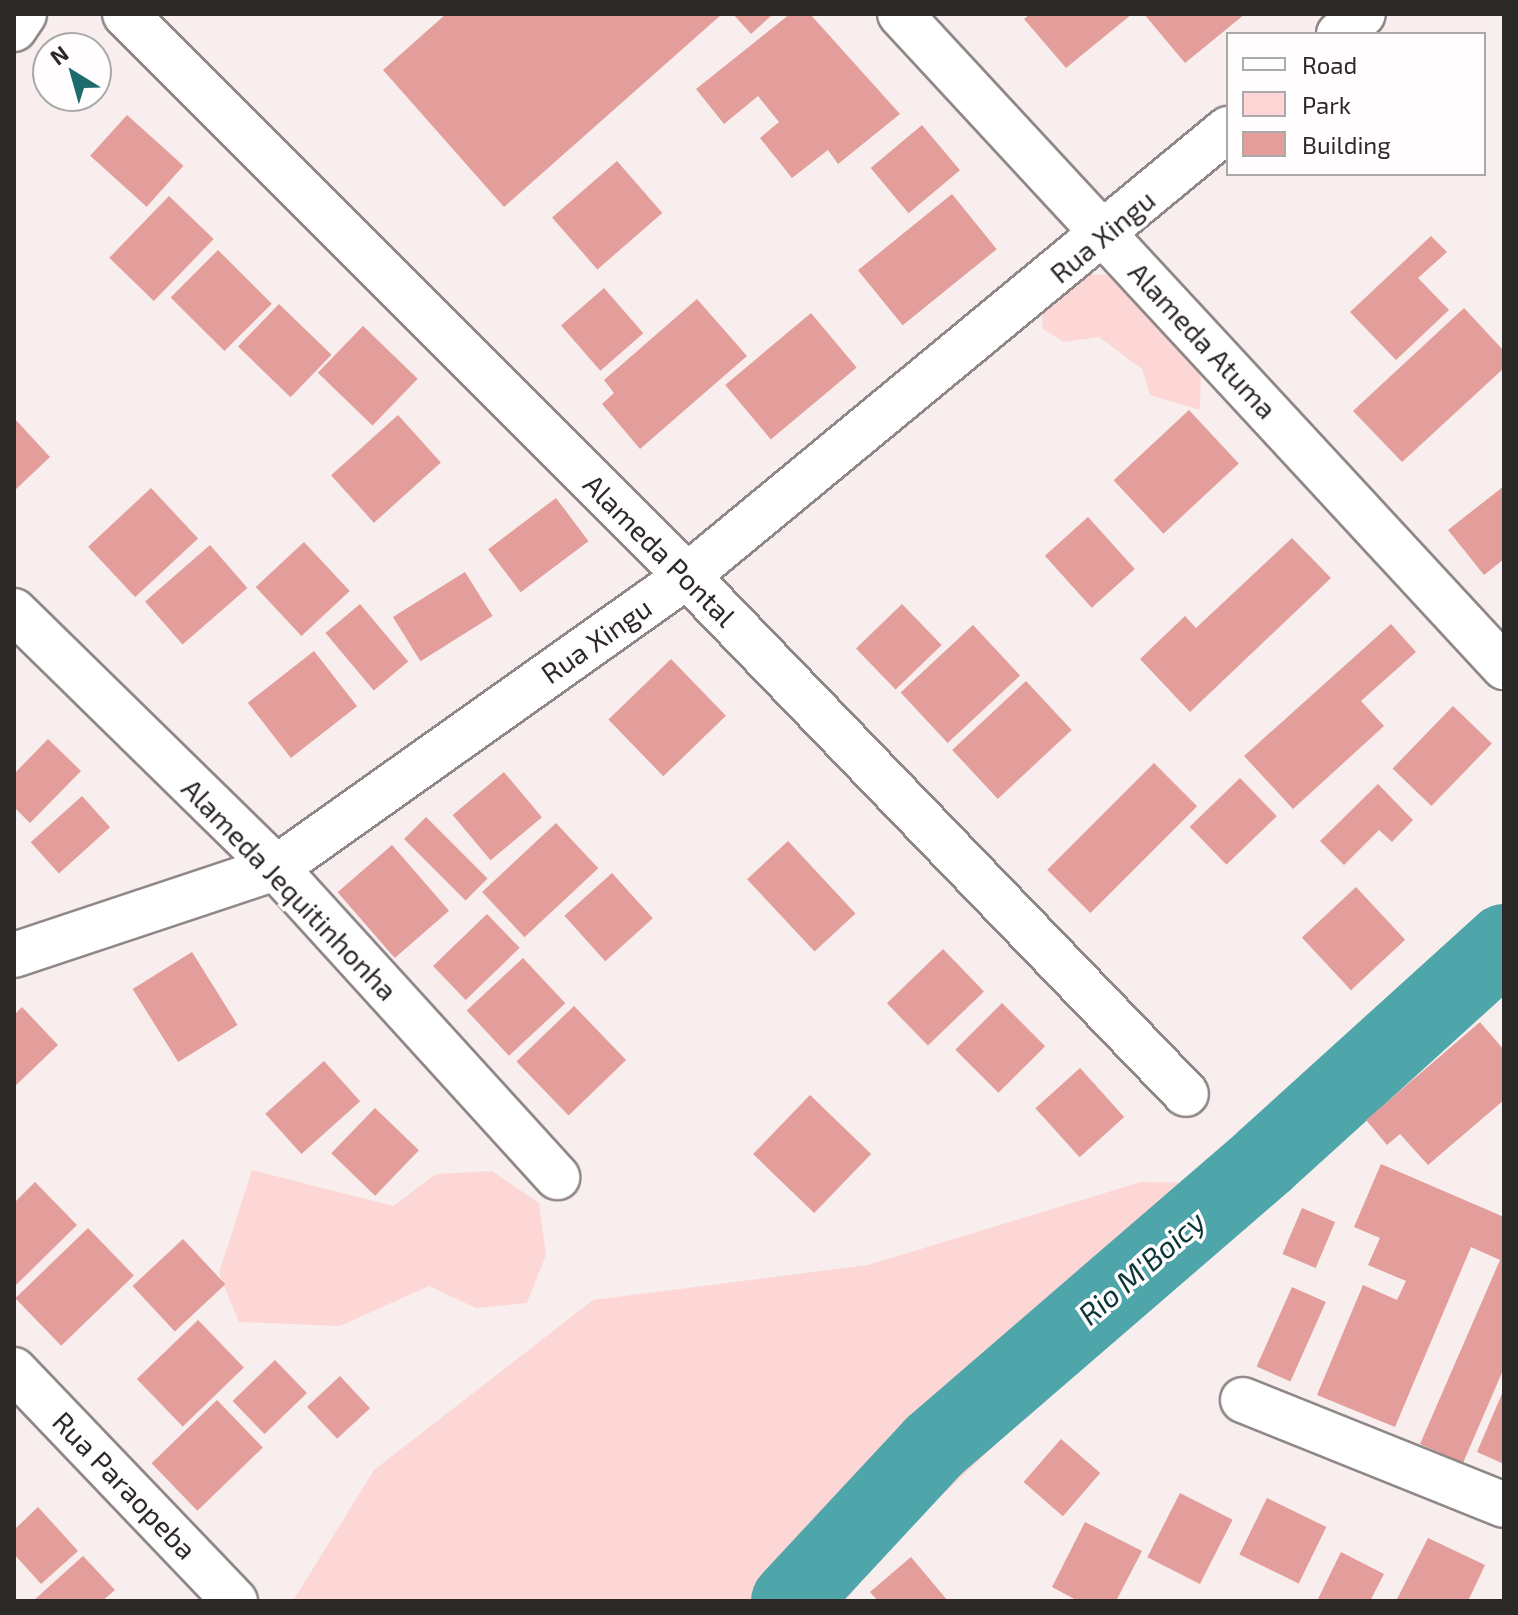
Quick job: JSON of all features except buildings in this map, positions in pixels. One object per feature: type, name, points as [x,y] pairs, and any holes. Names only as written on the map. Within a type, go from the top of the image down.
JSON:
[{"type":"street","points":[[14,29],[24,14]]},
{"type":"street","name":"Alameda Pontal","points":[[125,14],[687,576],[1186,1094]]},
{"type":"street","name":"Alameda Atuma","points":[[900,14],[1504,667]]},
{"type":"street","points":[[1341,32],[1363,14]]},
{"type":"street","name":"Rua Xingu","points":[[14,955],[276,868],[687,576],[1105,234],[1226,131]]},
{"type":"street","name":"Alameda Jequitinhonha","points":[[14,611],[276,868],[557,1177]]},
{"type":"street","name":"Rua Paraopeba","points":[[14,1370],[235,1601]]},
{"type":"street","points":[[1243,1400],[1504,1505]]},
{"type":"green space","points":[[1068,274],[1112,275],[1201,363],[1200,410],[1150,395],[1142,369],[1099,337],[1064,342],[1043,329],[1041,308]]},
{"type":"green space","points":[[252,1170],[393,1206],[436,1174],[492,1171],[539,1203],[546,1255],[527,1303],[476,1308],[429,1286],[340,1326],[239,1322],[219,1273]]},
{"type":"green space","points":[[1141,1182],[1196,1183],[1223,1231],[885,1549],[846,1601],[293,1601],[374,1470],[593,1300],[868,1265]]},
{"type":"waterway","name":"Rio M'Boicy","points":[[790,1601],[934,1446],[1265,1160],[1504,943]]}]
